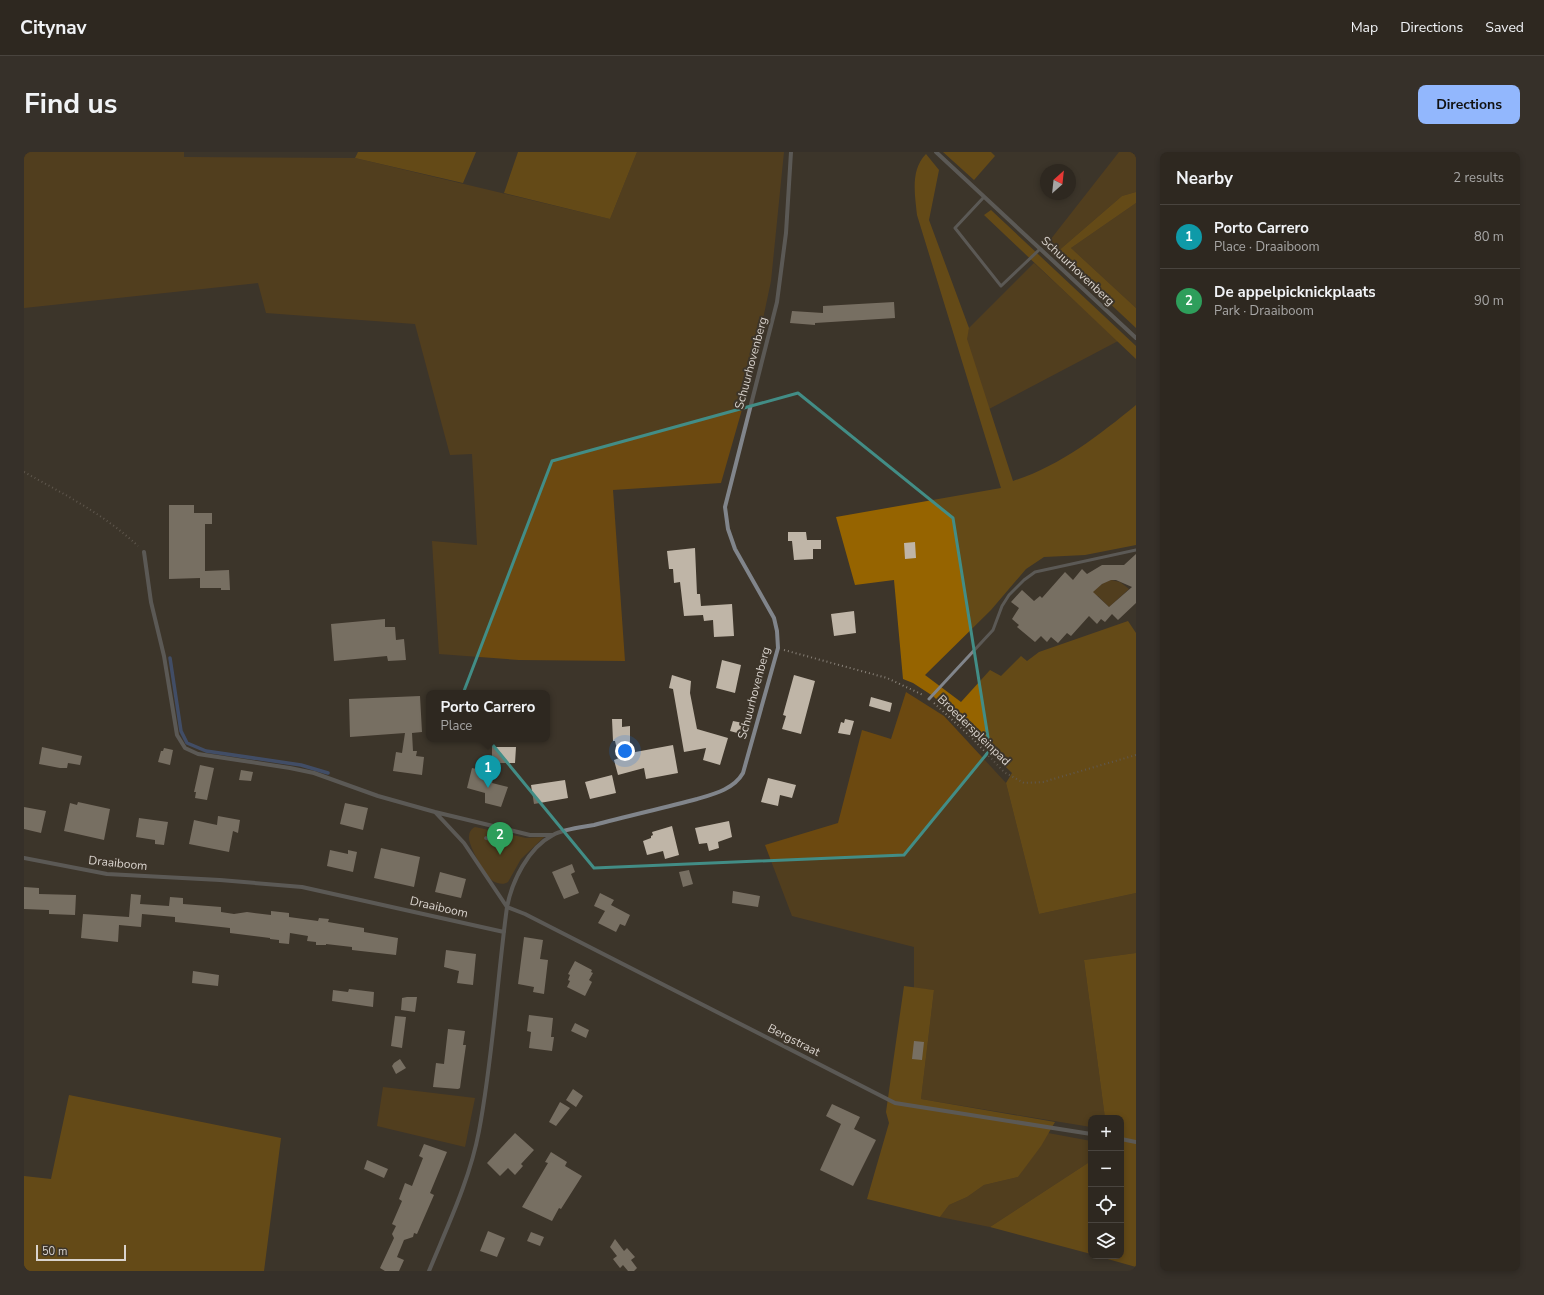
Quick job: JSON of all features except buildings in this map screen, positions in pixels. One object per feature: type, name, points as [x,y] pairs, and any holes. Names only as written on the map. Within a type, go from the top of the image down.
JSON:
[{"type":"street","name":"Schuurhovenberg","points":[[504,932],[510,893],[518,873],[535,850],[553,835],[666,808],[714,794],[736,783],[743,773],[778,648],[777,631],[774,618],[735,549],[728,529],[725,507],[777,302],[786,233],[791,152]]},
{"type":"street","name":"Schuurhovenberg","points":[[936,152],[1136,338]]},
{"type":"street","points":[[144,552],[151,602],[164,656],[177,735],[185,748],[198,754],[314,773],[378,796],[508,830],[530,835],[553,835]]},
{"type":"street","points":[[435,812],[464,843],[507,907]]},
{"type":"street","points":[[486,838],[503,843],[508,830]]},
{"type":"street","name":"Draaiboom","points":[[24,858],[107,874],[220,880],[302,887],[504,932]]},
{"type":"street","name":"Bergstraat","points":[[507,907],[525,914],[895,1103],[1088,1134]]},
{"type":"street","points":[[430,1271],[459,1200],[479,1132],[487,1080],[504,932]]},
{"type":"street","points":[[1124,1139],[1136,1142]]},
{"type":"lane","points":[[984,197],[955,228],[1001,286],[1040,249]]},
{"type":"lane","points":[[928,699],[993,630],[1002,606],[1009,595],[1035,572],[1136,550]]},
{"type":"path","points":[[24,472],[74,500],[121,531],[144,552]]},
{"type":"path","name":"Broederspleinpad","points":[[778,648],[887,678],[920,693],[942,709],[1004,772],[1024,783],[1043,782],[1136,755]]},
{"type":"highlighted area","points":[[798,393],[953,518],[990,750],[904,855],[594,868],[459,704],[552,461]]},
{"type":"shaded area","points":[[24,152],[184,152],[184,157],[355,158],[610,219],[637,152],[784,152],[771,281],[749,385],[721,483],[613,490],[625,661],[519,660],[439,654],[432,541],[477,545],[472,454],[450,455],[415,324],[266,313],[258,283],[24,308]]},
{"type":"shaded area","points":[[358,152],[476,152],[463,183],[355,158]]},
{"type":"shaded area","points":[[518,152],[637,152],[610,219],[504,193]]},
{"type":"shaded area","points":[[943,152],[991,152],[995,156],[974,180]]},
{"type":"shaded area","points":[[1119,152],[1136,152],[1136,192],[1122,196],[1056,253],[1047,244]]},
{"type":"shaded area","points":[[926,154],[939,170],[929,220],[969,328],[967,339],[1013,481],[1030,475],[1063,459],[1093,439],[1136,405],[1136,545],[1085,555],[1044,557],[1026,569],[991,610],[925,675],[961,702],[990,670],[1001,676],[1021,656],[1027,661],[1039,652],[1128,621],[1136,633],[1136,893],[1039,914],[1006,783],[1012,773],[933,696],[913,683],[903,679],[894,580],[855,585],[836,517],[1001,488],[917,215],[915,191],[916,175],[921,160]]},
{"type":"shaded area","points":[[1136,192],[1136,203],[1071,248],[1136,308],[1136,328],[1056,253],[1122,196]]},
{"type":"shaded area","points":[[1136,203],[1136,308],[1071,248]]},
{"type":"shaded area","points":[[991,210],[1136,346],[1136,359],[984,215]]},
{"type":"shaded area","points":[[1034,263],[1118,341],[989,409],[966,339],[969,328]]},
{"type":"shaded area","points":[[1111,580],[1120,582],[1129,589],[1109,607],[1098,596],[1086,596],[1105,582]]},
{"type":"shaded area","points":[[906,692],[944,716],[1006,783],[1039,914],[1136,893],[1136,953],[1084,960],[1105,1115],[1088,1115],[1088,1127],[921,1099],[934,990],[914,988],[914,947],[792,916],[765,845],[838,823],[862,730],[891,739]]},
{"type":"shaded area","points":[[475,827],[526,838],[544,837],[521,859],[508,882],[501,884],[490,878],[471,847],[469,834]]},
{"type":"shaded area","points":[[1136,953],[1136,1267],[1108,1259],[1124,1259],[1124,1115],[1105,1115],[1084,960]]},
{"type":"shaded area","points":[[904,986],[934,990],[921,1099],[1055,1122],[1041,1146],[1018,1177],[984,1185],[967,1197],[949,1205],[940,1217],[867,1199],[889,1123],[886,1112]]},
{"type":"shaded area","points":[[383,1087],[475,1098],[465,1147],[377,1126]]},
{"type":"shaded area","points":[[69,1095],[281,1138],[264,1271],[24,1271],[24,1176],[51,1179]]},
{"type":"shaded area","points":[[1048,1133],[1088,1140],[1088,1163],[990,1227],[940,1217],[949,1205],[967,1197],[984,1185],[1018,1177]]},
{"type":"shaded area","points":[[1088,1163],[1088,1253],[990,1227]]},
{"type":"waterway","points":[[170,658],[181,731],[187,743],[206,751],[301,765],[328,773]]},
{"type":"place","name":"Porto Carrero","points":[[488,788]]},
{"type":"place","name":"De appelpicknickplaats","points":[[500,855]]}]
